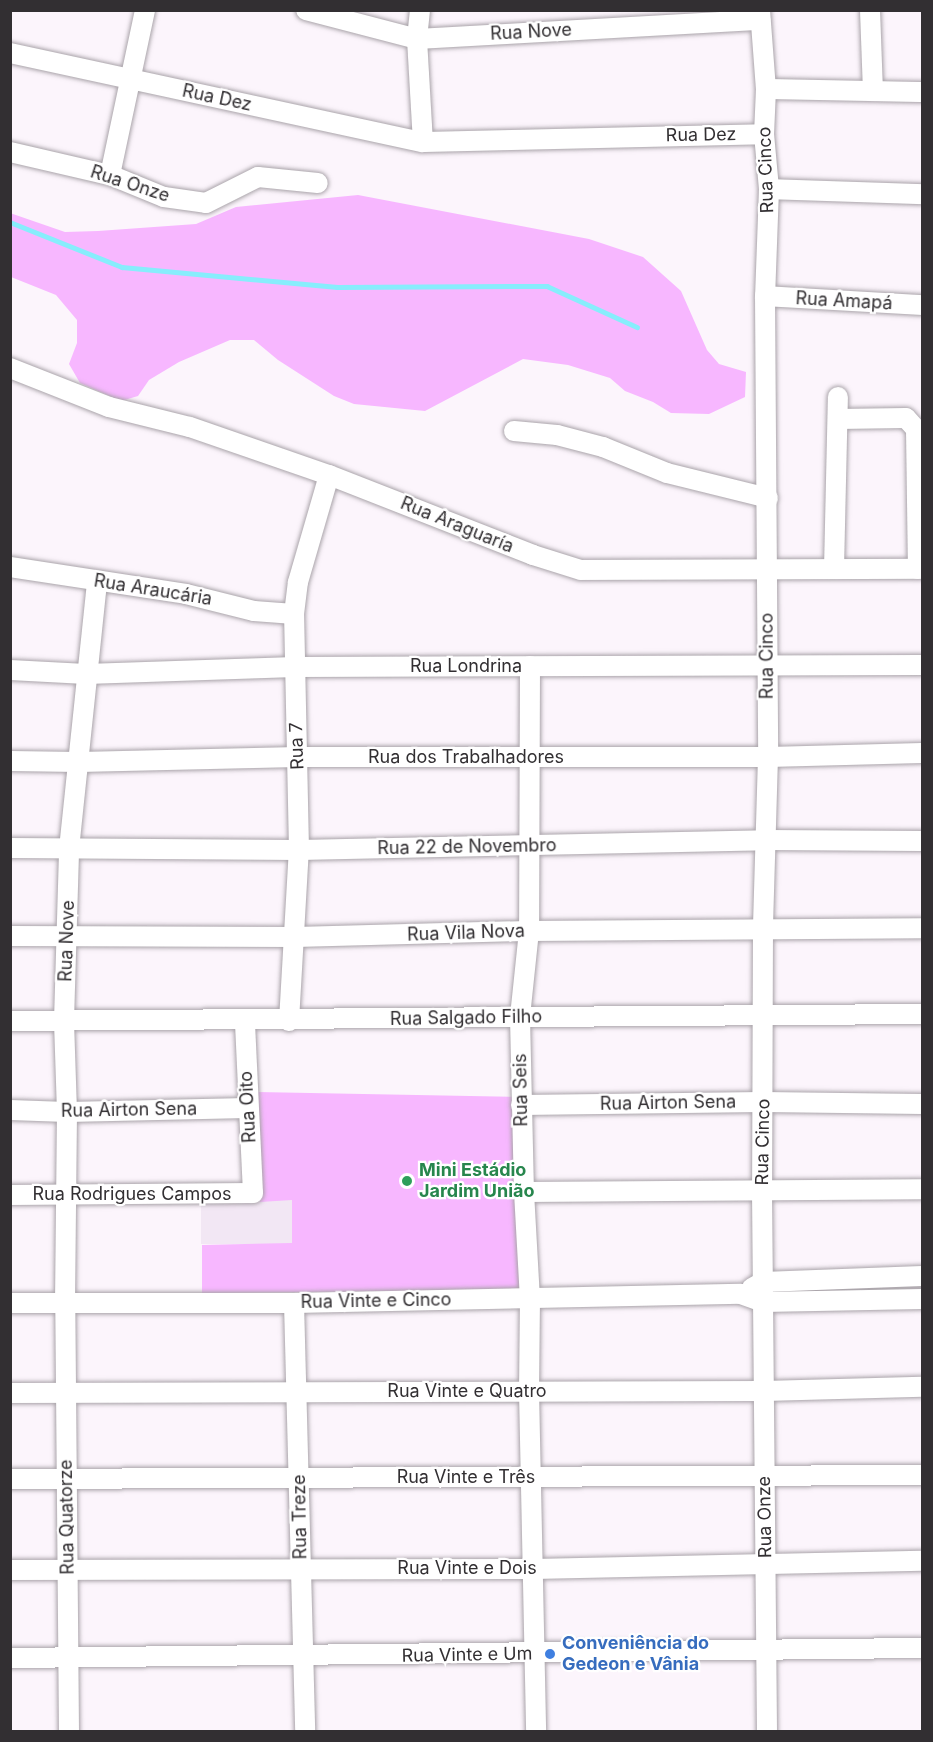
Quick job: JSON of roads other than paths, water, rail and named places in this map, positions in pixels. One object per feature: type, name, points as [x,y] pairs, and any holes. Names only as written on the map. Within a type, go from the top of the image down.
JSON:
[{"type":"street","points":[[110,176],[133,80],[145,10]]},
{"type":"street","name":"Rua Nove","points":[[306,10],[417,39],[760,15]]},
{"type":"street","points":[[420,10],[417,39],[423,142]]},
{"type":"street","points":[[870,10],[873,91]]},
{"type":"street","name":"Rua Cinco","points":[[760,15],[766,89],[764,134],[770,189],[765,296],[769,570],[766,667],[767,840],[763,928],[763,1302]]},
{"type":"street","name":"Rua Dez","points":[[10,53],[423,142],[764,134]]},
{"type":"street","points":[[766,89],[922,92]]},
{"type":"street","name":"Rua Onze","points":[[10,152],[110,176],[164,197],[206,202],[258,177],[318,183]]},
{"type":"street","points":[[770,189],[922,194]]},
{"type":"street","name":"Rua Amapá","points":[[765,296],[922,306]]},
{"type":"street","name":"Rua Araguaría","points":[[10,368],[109,407],[190,427],[329,475],[533,555],[581,570],[920,569]]},
{"type":"street","points":[[834,569],[838,397]]},
{"type":"street","points":[[838,419],[906,418],[916,429],[920,569]]},
{"type":"street","points":[[514,431],[557,435],[580,441],[667,473],[768,498]]},
{"type":"street","name":"Rua 7","points":[[289,1021],[296,937],[299,850],[294,614],[298,582],[329,475]]},
{"type":"street","name":"Rua Araucária","points":[[10,567],[186,594],[254,611],[294,614]]},
{"type":"street","name":"Rua Nove","points":[[65,1303],[67,1112],[64,1021],[69,849],[97,581]]},
{"type":"street","name":"Rua Londrina","points":[[10,670],[86,674],[295,667],[922,665]]},
{"type":"street","name":"Rua Seis","points":[[530,666],[529,931],[520,1017],[524,1192],[530,1298],[529,1391],[536,1731]]},
{"type":"street","name":"Rua dos Trabalhadores","points":[[10,760],[79,762],[298,757],[768,757],[922,753]]},
{"type":"street","name":"Rua 22 de Novembro","points":[[10,848],[299,850],[767,840],[922,841]]},
{"type":"street","name":"Rua Vila Nova","points":[[10,936],[296,937],[529,931],[922,928]]},
{"type":"street","name":"Rua Salgado Filho","points":[[10,1021],[289,1021],[922,1014]]},
{"type":"street","name":"Rua Oito","points":[[245,1021],[253,1193]]},
{"type":"street","name":"Rua Airton Sena","points":[[521,1105],[763,1102],[922,1104]]},
{"type":"street","name":"Rua Airton Sena","points":[[10,1110],[67,1112],[248,1108]]},
{"type":"street","points":[[524,1192],[922,1189]]},
{"type":"street","name":"Rua Rodrigues Campos","points":[[10,1195],[253,1193]]},
{"type":"street","name":"Rua Vinte e Cinco","points":[[741,1294],[763,1282],[922,1276]]},
{"type":"street","name":"Rua Vinte e Cinco","points":[[10,1304],[294,1303],[741,1294],[763,1302],[922,1299]]},
{"type":"street","name":"Rua Onze","points":[[763,1302],[767,1731]]},
{"type":"street","name":"Rua Quatorze","points":[[65,1303],[69,1731]]},
{"type":"street","name":"Rua Treze","points":[[294,1303],[305,1731]]},
{"type":"street","name":"Rua Vinte e Quatro","points":[[10,1393],[764,1391],[922,1388]]},
{"type":"street","name":"Rua Vinte e Três","points":[[10,1479],[922,1475]]},
{"type":"street","name":"Rua Vinte e Dois","points":[[10,1570],[533,1569],[766,1562],[922,1561]]},
{"type":"street","name":"Rua Vinte e Um","points":[[10,1659],[922,1648]]},
{"type":"waterway","points":[[10,222],[122,267],[337,287],[547,286],[637,327]]},
{"type":"place","name":"Mini Estádio Jardim União","points":[[407,1181]]},
{"type":"place","name":"Conveniência do Gedeon e Vânia","points":[[550,1654]]}]
